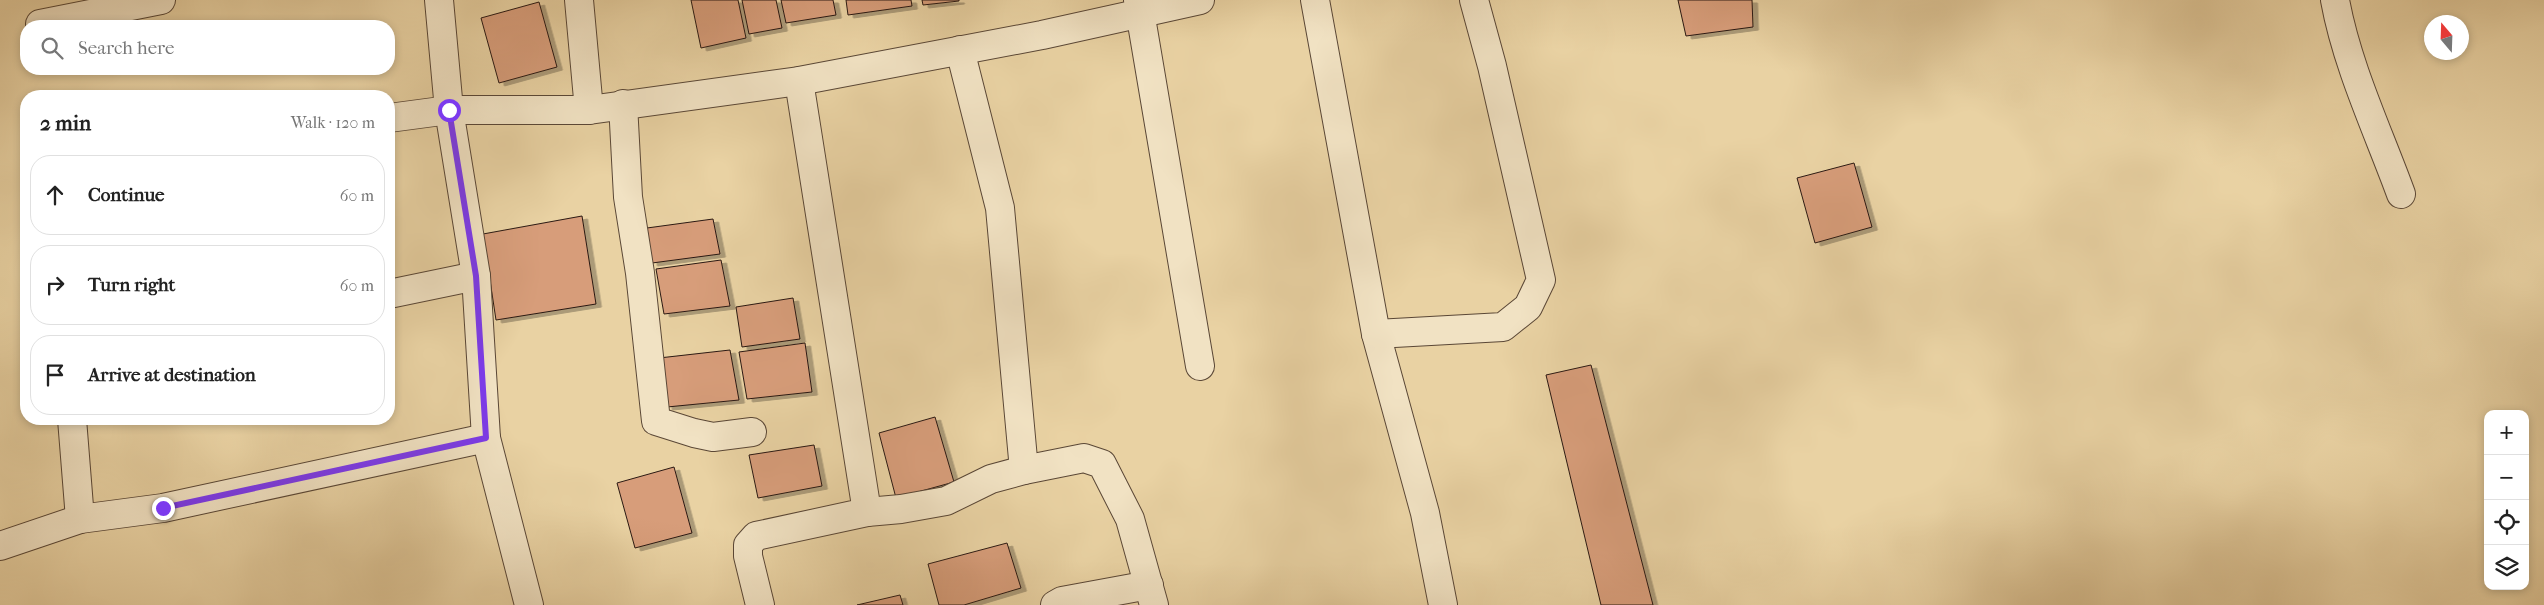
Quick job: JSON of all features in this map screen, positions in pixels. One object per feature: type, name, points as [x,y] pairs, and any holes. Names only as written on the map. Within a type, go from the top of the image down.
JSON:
[{"type":"street","points":[[60,20],[161,0]]},
{"type":"street","points":[[439,0],[449,110],[476,276],[486,438],[530,605]]},
{"type":"street","points":[[579,0],[589,110]]},
{"type":"street","points":[[395,117],[449,110],[589,110],[799,81],[1065,30],[1140,6],[1200,0]]},
{"type":"street","points":[[1315,0],[1376,334],[1425,513],[1443,605]]},
{"type":"street","points":[[1376,334],[1503,328],[1528,307],[1541,280],[1474,0]]},
{"type":"street","points":[[2335,0],[2339,23],[2401,194]]},
{"type":"street","points":[[1140,6],[1200,366]]},
{"type":"street","points":[[960,50],[1000,208],[1024,470]]},
{"type":"street","points":[[799,81],[866,512]]},
{"type":"street","points":[[623,104],[628,197],[642,292],[656,420],[694,433],[713,436],[752,432]]},
{"type":"street","points":[[395,293],[476,276]]},
{"type":"street","points":[[72,425],[80,519]]},
{"type":"street","points":[[0,546],[80,519],[163,508],[486,438]]},
{"type":"street","points":[[760,605],[748,556],[748,545],[756,536],[866,512],[901,509],[946,501],[991,479],[1024,470],[1084,458],[1102,464],[1130,519],[1152,595],[1062,601],[1055,605]]},
{"type":"building","points":[[691,0],[738,0],[746,38],[701,48]]},
{"type":"building","points":[[742,0],[776,0],[782,28],[749,34]]},
{"type":"building","points":[[781,0],[833,0],[836,15],[786,23]]},
{"type":"building","points":[[846,0],[911,0],[912,6],[848,15]]},
{"type":"building","points":[[922,0],[959,0],[959,1],[923,5]]},
{"type":"building","points":[[1678,0],[1752,0],[1753,27],[1686,36]]},
{"type":"building","points":[[539,2],[557,67],[499,83],[481,18]]},
{"type":"building","points":[[1854,163],[1872,227],[1815,243],[1797,178]]},
{"type":"building","points":[[582,216],[596,304],[496,320],[483,234]]},
{"type":"building","points":[[713,219],[720,254],[652,263],[647,228]]},
{"type":"building","points":[[721,260],[730,306],[664,314],[656,269]]},
{"type":"building","points":[[793,298],[800,339],[742,347],[736,307]]},
{"type":"building","points":[[805,343],[812,392],[747,399],[739,352]]},
{"type":"building","points":[[730,350],[739,400],[667,407],[659,358]]},
{"type":"building","points":[[1591,365],[1653,605],[1601,605],[1546,375]]},
{"type":"building","points":[[935,417],[954,482],[896,498],[879,433]]},
{"type":"building","points":[[814,445],[822,486],[758,498],[749,455]]},
{"type":"building","points":[[674,467],[692,533],[635,548],[617,483]]},
{"type":"building","points":[[1007,543],[1021,588],[964,605],[939,605],[928,564]]},
{"type":"building","points":[[900,595],[903,605],[857,605]]},
{"type":"route","points":[[163,508],[486,438],[476,276],[449,110]]}]
